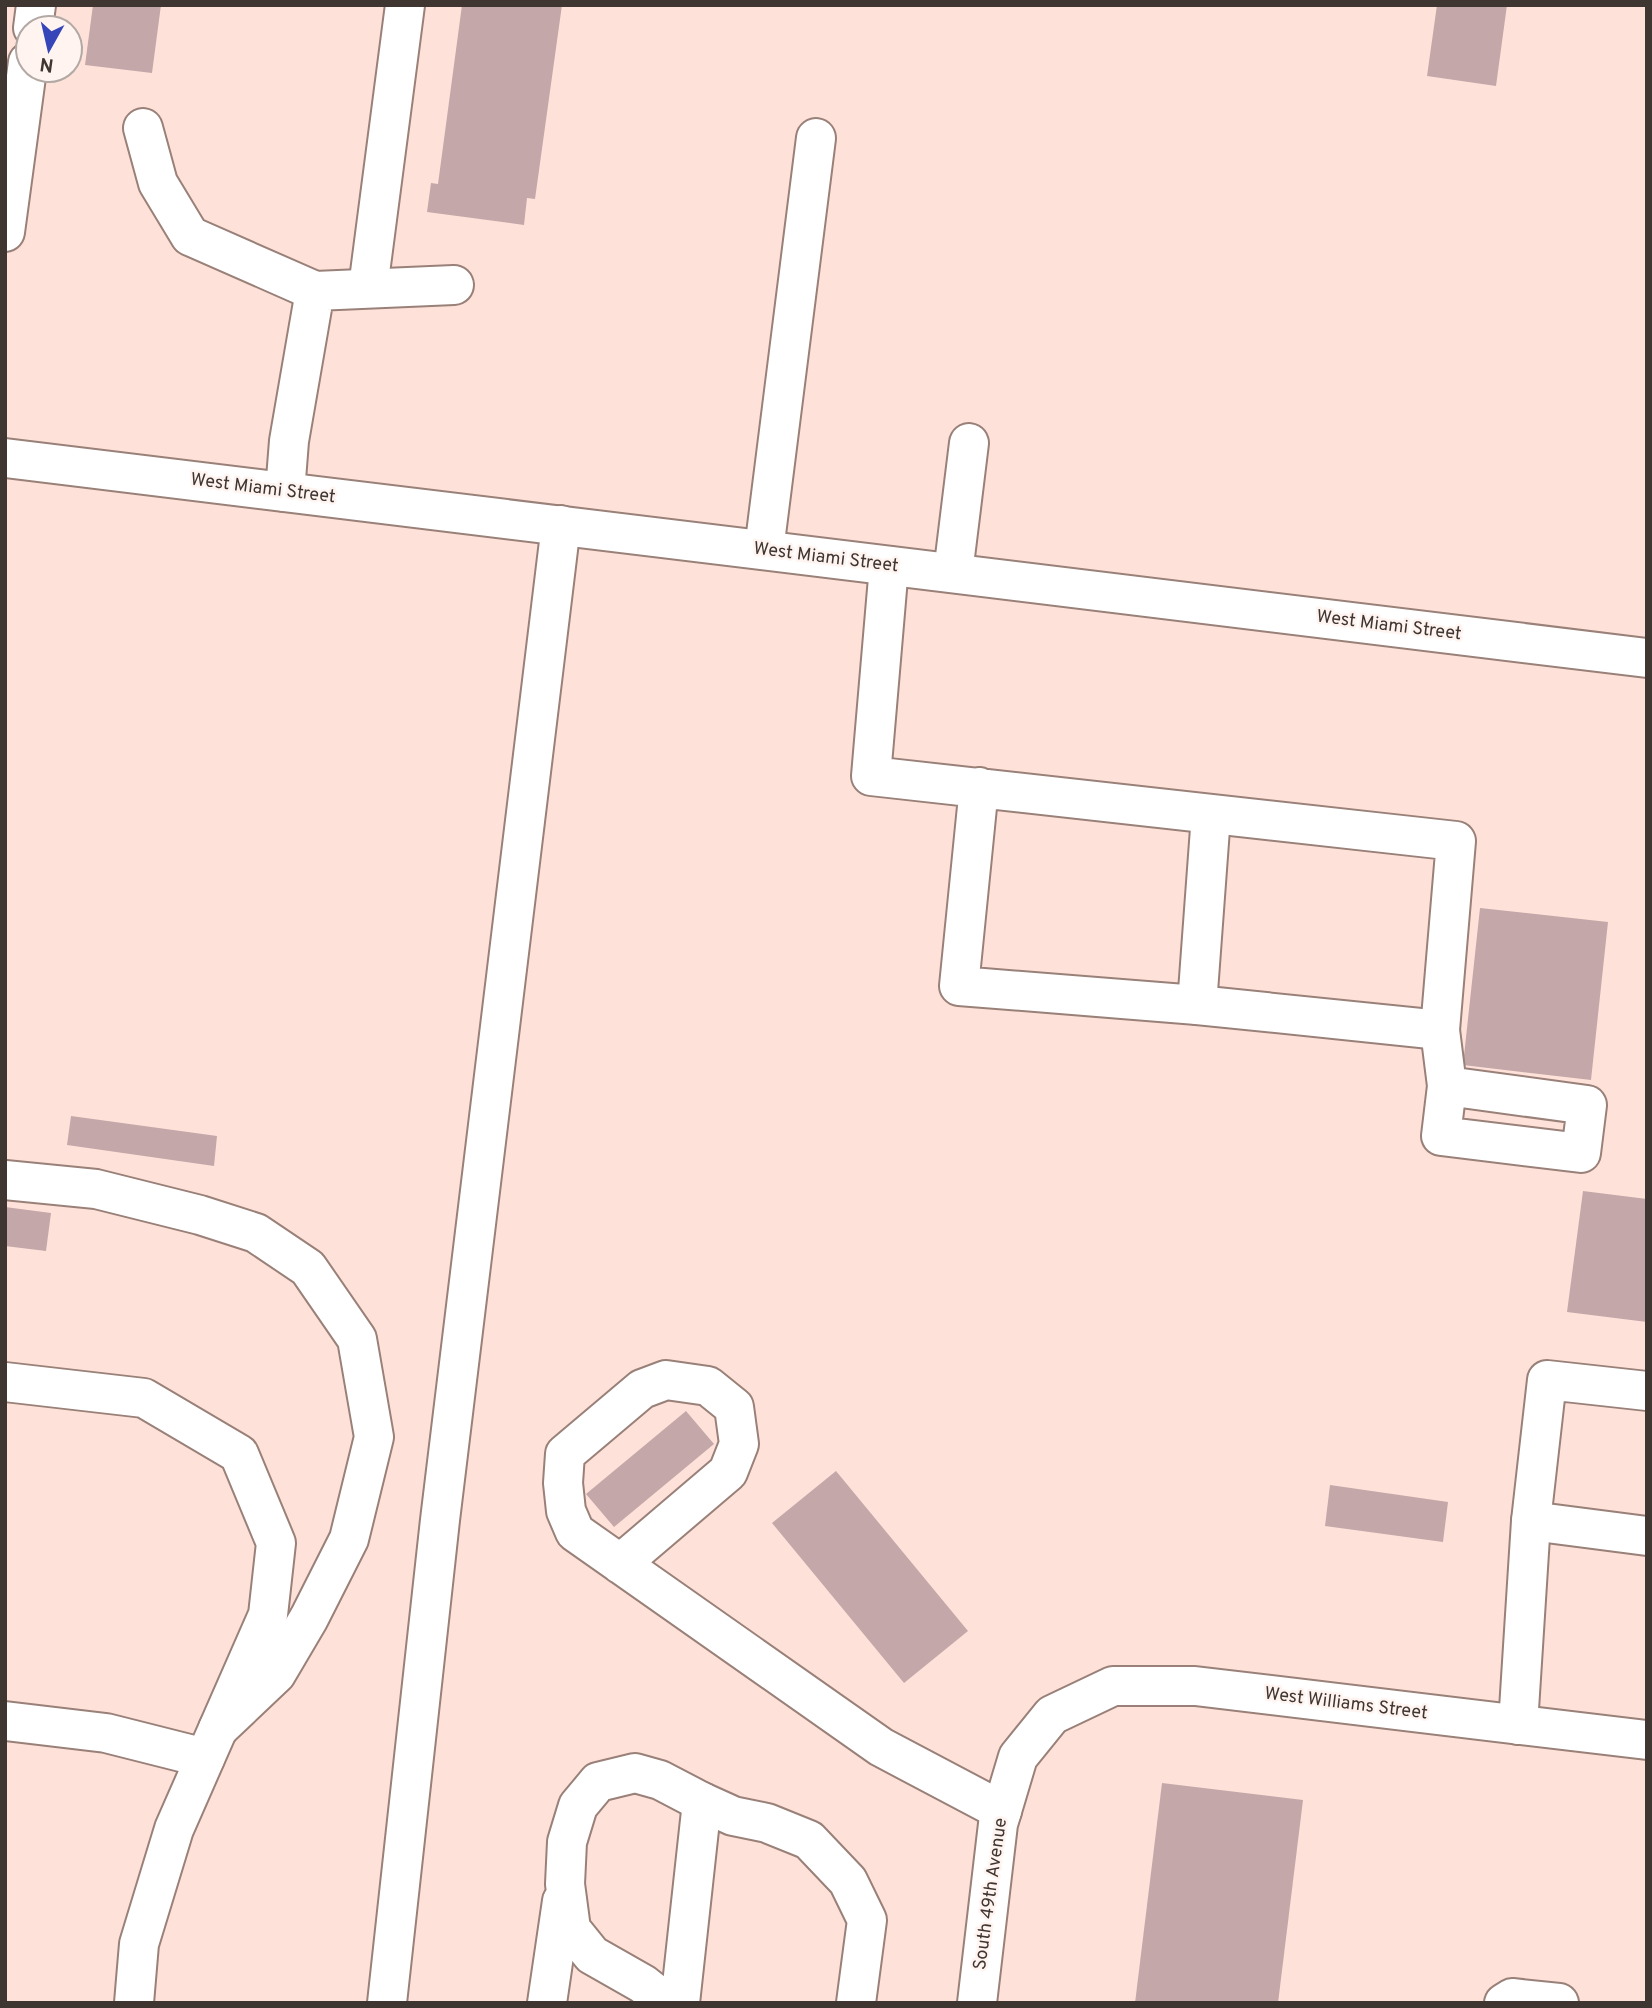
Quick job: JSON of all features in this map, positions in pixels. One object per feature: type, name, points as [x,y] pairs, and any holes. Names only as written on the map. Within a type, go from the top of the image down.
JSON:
[{"type":"street","points":[[368,289],[405,5]]},
{"type":"street","points":[[5,232],[25,84]]},
{"type":"street","points":[[142,128],[158,184],[190,236],[315,291],[454,285]]},
{"type":"street","points":[[764,550],[816,138]]},
{"type":"street","points":[[285,492],[289,442],[315,291]]},
{"type":"street","points":[[953,573],[969,443]]},
{"type":"street","name":"West Miami Street","points":[[5,458],[1647,658]]},
{"type":"street","points":[[387,2003],[440,1520],[561,526]]},
{"type":"street","points":[[888,566],[871,776],[1456,841],[1440,1030],[1447,1086]]},
{"type":"street","points":[[979,787],[960,986],[1197,1005],[1440,1030]]},
{"type":"street","points":[[1197,1005],[1211,815]]},
{"type":"street","points":[[5,1180],[96,1189],[200,1215],[256,1233],[308,1268],[357,1339],[374,1437],[349,1539],[309,1618],[276,1674],[211,1744]]},
{"type":"street","points":[[620,1564],[728,1472],[739,1444],[734,1407],[708,1386],[666,1380],[642,1388],[565,1454],[566,1511],[575,1532],[620,1564],[881,1746],[1002,1811]]},
{"type":"street","points":[[1518,1725],[1531,1521],[1547,1380],[1647,1391]]},
{"type":"street","points":[[5,1381],[144,1398],[239,1454],[276,1543],[268,1615],[174,1829],[139,1944],[134,2003]]},
{"type":"street","points":[[1531,1521],[1647,1536]]},
{"type":"street","name":"West Williams Street","points":[[1052,1715],[1113,1686],[1195,1686],[1647,1740]]},
{"type":"street","name":"South 49th Avenue","points":[[977,2003],[998,1824],[1018,1757],[1052,1715]]},
{"type":"street","points":[[5,1721],[211,1744]]},
{"type":"street","points":[[547,2003],[565,1884],[566,1842],[578,1806],[598,1782],[635,1773],[660,1780],[733,1816],[767,1823],[809,1840],[848,1881],[867,1920],[856,2003]]},
{"type":"street","points":[[680,2003],[702,1802]]},
{"type":"street","points":[[565,1884],[571,1930],[592,1955],[643,1984],[667,2003]]},
{"type":"street","points":[[1504,2003],[1511,1998],[1559,2003]]},
{"type":"building","points":[[93,5],[161,5],[152,73],[85,65]]},
{"type":"building","points":[[462,5],[562,5],[535,199],[527,198],[524,225],[427,212],[431,183],[438,184]]},
{"type":"building","points":[[1437,5],[1507,5],[1496,86],[1427,76]]},
{"type":"building","points":[[1480,908],[1608,922],[1591,1080],[1463,1065]]},
{"type":"building","points":[[71,1116],[217,1136],[214,1166],[67,1145]]},
{"type":"building","points":[[1583,1191],[1647,1199],[1647,1322],[1567,1312]]},
{"type":"building","points":[[5,1207],[51,1213],[46,1251],[5,1246]]},
{"type":"building","points":[[686,1411],[714,1444],[614,1527],[586,1494]]},
{"type":"building","points":[[836,1471],[968,1631],[904,1683],[772,1523]]},
{"type":"building","points":[[1330,1485],[1448,1502],[1443,1542],[1325,1526]]},
{"type":"building","points":[[1162,1783],[1303,1800],[1278,2003],[1135,2003]]}]
